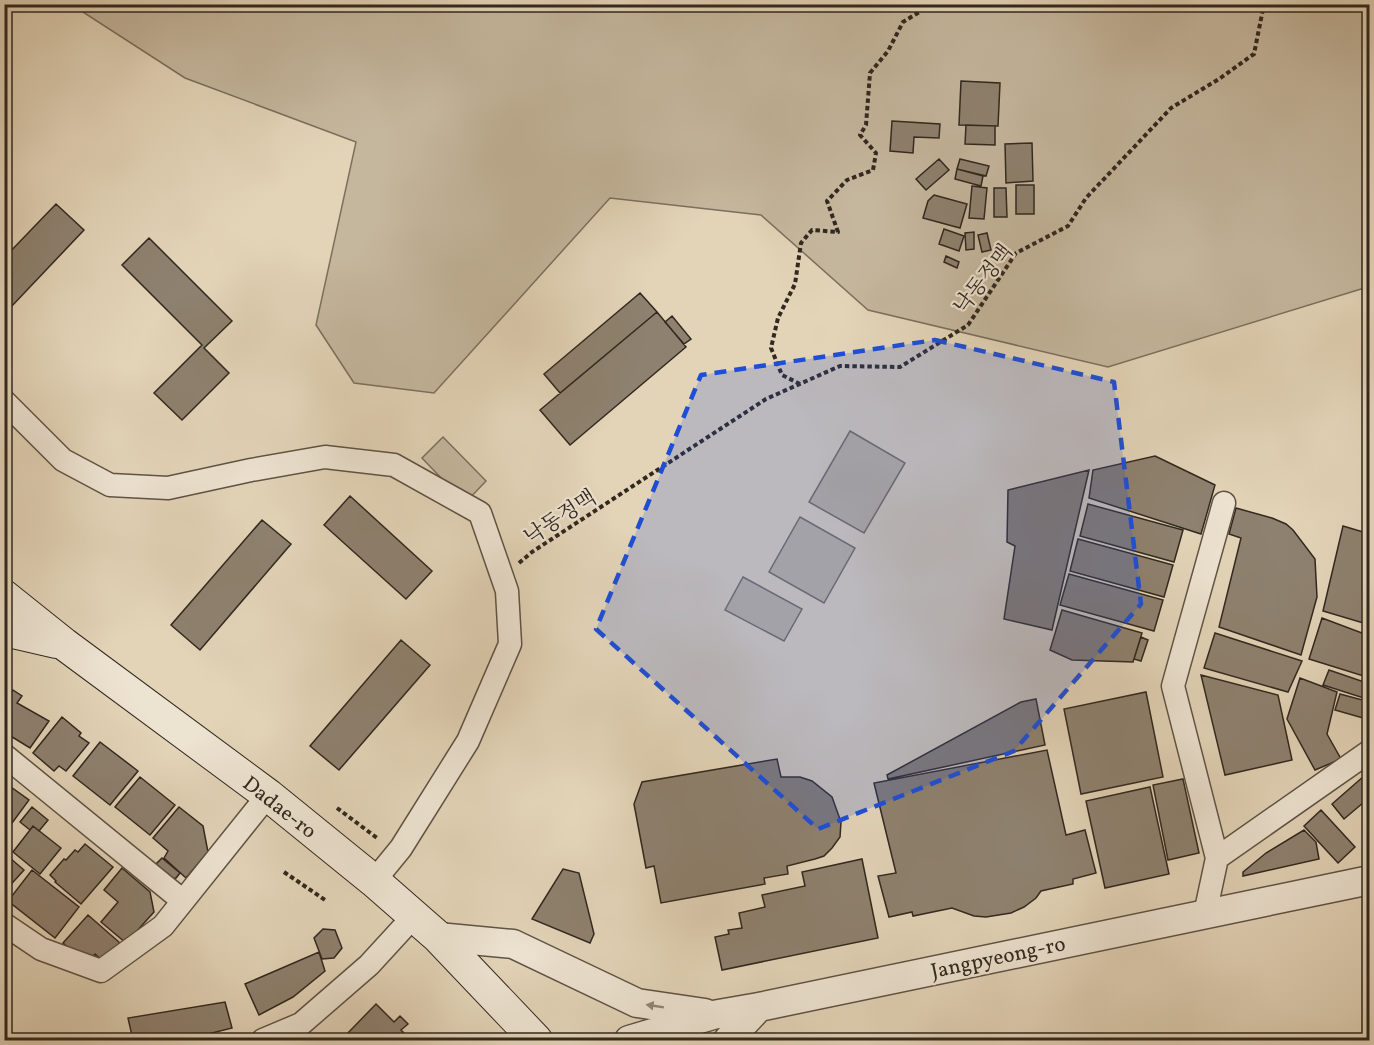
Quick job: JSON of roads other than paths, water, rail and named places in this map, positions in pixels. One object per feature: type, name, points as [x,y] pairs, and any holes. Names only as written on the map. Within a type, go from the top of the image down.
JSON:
[{"type":"main road","name":"Dadae-ro","points":[[4,596],[64,644],[268,795],[374,881],[438,937],[536,1041]]},
{"type":"main road","points":[[4,630],[64,644]]},
{"type":"street","points":[[4,401],[63,460],[110,485],[168,488],[325,457],[394,465],[480,513],[507,591],[510,644],[468,741],[401,848],[374,881]]},
{"type":"street","points":[[1205,914],[1216,858],[1173,686],[1224,503]]},
{"type":"street","points":[[1216,858],[1370,751]]},
{"type":"street","points":[[4,755],[183,900]]},
{"type":"street","points":[[4,924],[41,949],[100,970],[163,926],[268,795]]},
{"type":"street","name":"Jangpyeong-ro","points":[[629,1041],[713,1015],[1370,880]]},
{"type":"street","points":[[263,1041],[300,1024],[369,965],[413,917]]},
{"type":"street","points":[[438,937],[513,944],[637,1003],[713,1015]]},
{"type":"street","points":[[728,1041],[759,1007]]}]
